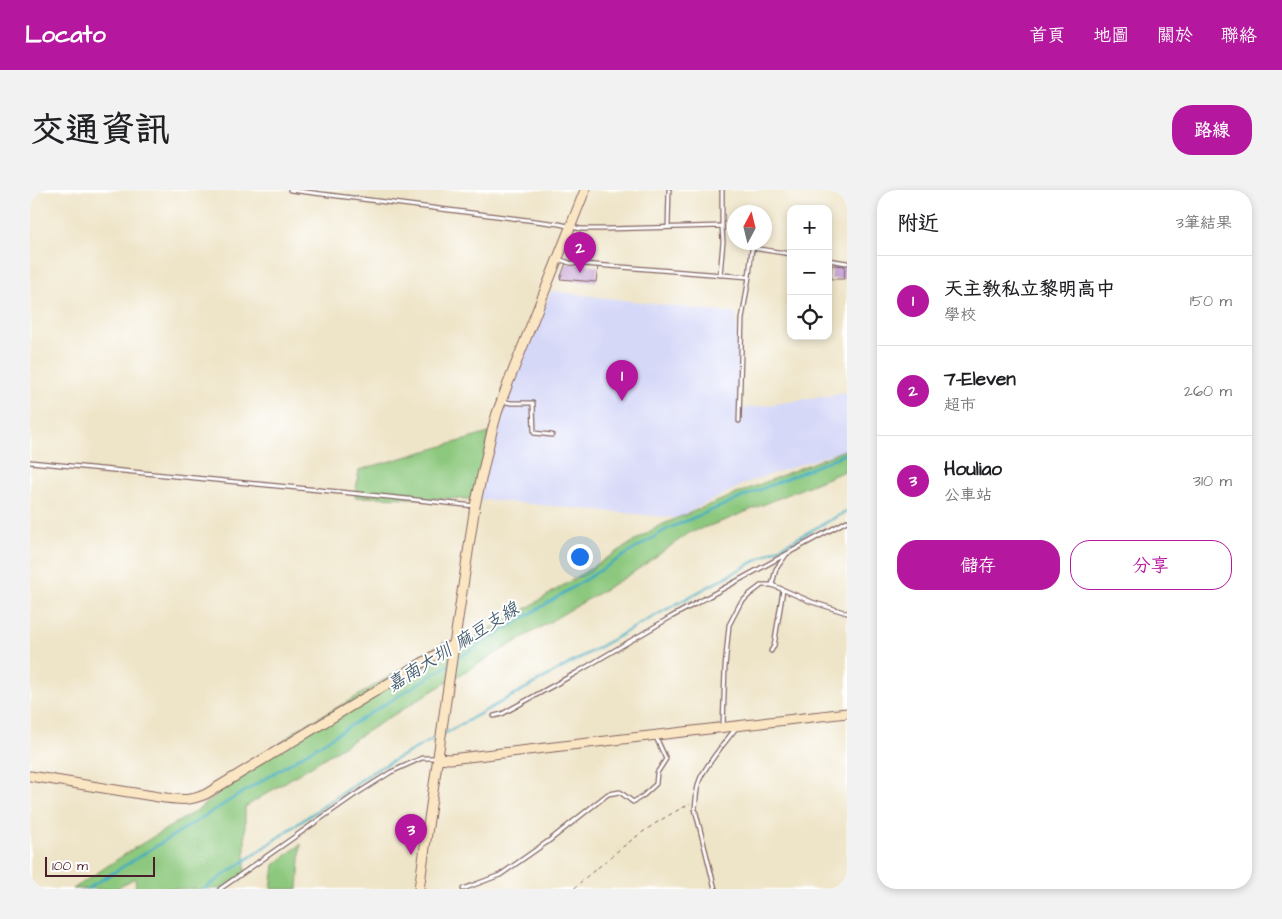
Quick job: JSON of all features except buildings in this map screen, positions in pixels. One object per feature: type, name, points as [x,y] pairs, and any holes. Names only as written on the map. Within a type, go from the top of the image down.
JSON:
[{"type":"street","points":[[419,889],[476,506],[492,431],[502,400],[585,190]]},
{"type":"street","points":[[30,776],[165,798],[193,800],[454,647]]},
{"type":"street","points":[[438,758],[450,759],[847,713]]},
{"type":"lane","points":[[290,190],[559,224],[581,229],[722,226]]},
{"type":"lane","points":[[668,190],[668,227]]},
{"type":"lane","points":[[720,275],[723,242],[722,190]]},
{"type":"lane","points":[[740,421],[742,319],[752,248],[787,253]]},
{"type":"lane","points":[[558,259],[570,263],[749,277]]},
{"type":"lane","points":[[832,260],[847,262]]},
{"type":"lane","points":[[502,400],[511,403],[533,403],[534,433],[552,435]]},
{"type":"lane","points":[[30,462],[476,506]]},
{"type":"lane","points":[[494,716],[502,714],[568,678],[671,617],[847,521]]},
{"type":"lane","points":[[772,585],[776,569],[788,553]]},
{"type":"lane","points":[[723,727],[725,667],[729,625],[740,604],[750,594],[762,585],[772,585],[812,602],[847,613]]},
{"type":"lane","points":[[771,651],[774,646],[783,590]]},
{"type":"lane","points":[[715,889],[695,809],[696,801],[699,780],[738,725]]},
{"type":"lane","points":[[463,889],[500,875],[550,840],[608,794],[620,792],[633,802],[643,796],[656,784],[656,773],[666,759],[655,735]]},
{"type":"lane","points":[[220,889],[352,796],[391,772],[422,758],[438,758]]},
{"type":"path","points":[[574,889],[624,846],[696,801]]},
{"type":"shaded area","points":[[551,291],[736,314],[741,409],[847,393],[847,449],[748,482],[677,518],[477,499],[489,433]]},
{"type":"green space","points":[[489,433],[477,499],[355,497],[359,470]]},
{"type":"green space","points":[[847,449],[847,470],[726,520],[689,533],[631,574],[437,688],[245,807],[245,875],[226,885],[226,889],[136,889],[135,878],[115,889],[73,889],[133,849],[199,809],[298,729],[356,697],[444,642],[468,640],[511,618],[657,527]]},
{"type":"green space","points":[[301,844],[298,889],[271,889],[274,865]]},
{"type":"waterway","name":"嘉南大圳 麻豆支線","points":[[454,661],[667,529],[847,453]]},
{"type":"waterway","points":[[444,734],[847,511]]},
{"type":"waterway","name":"嘉南大圳 麻豆支線","points":[[87,889],[450,664]]},
{"type":"waterway","points":[[204,889],[374,771],[439,736]]},
{"type":"place","name":"7-Eleven","points":[[580,273]]},
{"type":"place","name":"天主教私立黎明高中","points":[[622,401]]},
{"type":"place","name":"Houliao","points":[[411,855]]}]
